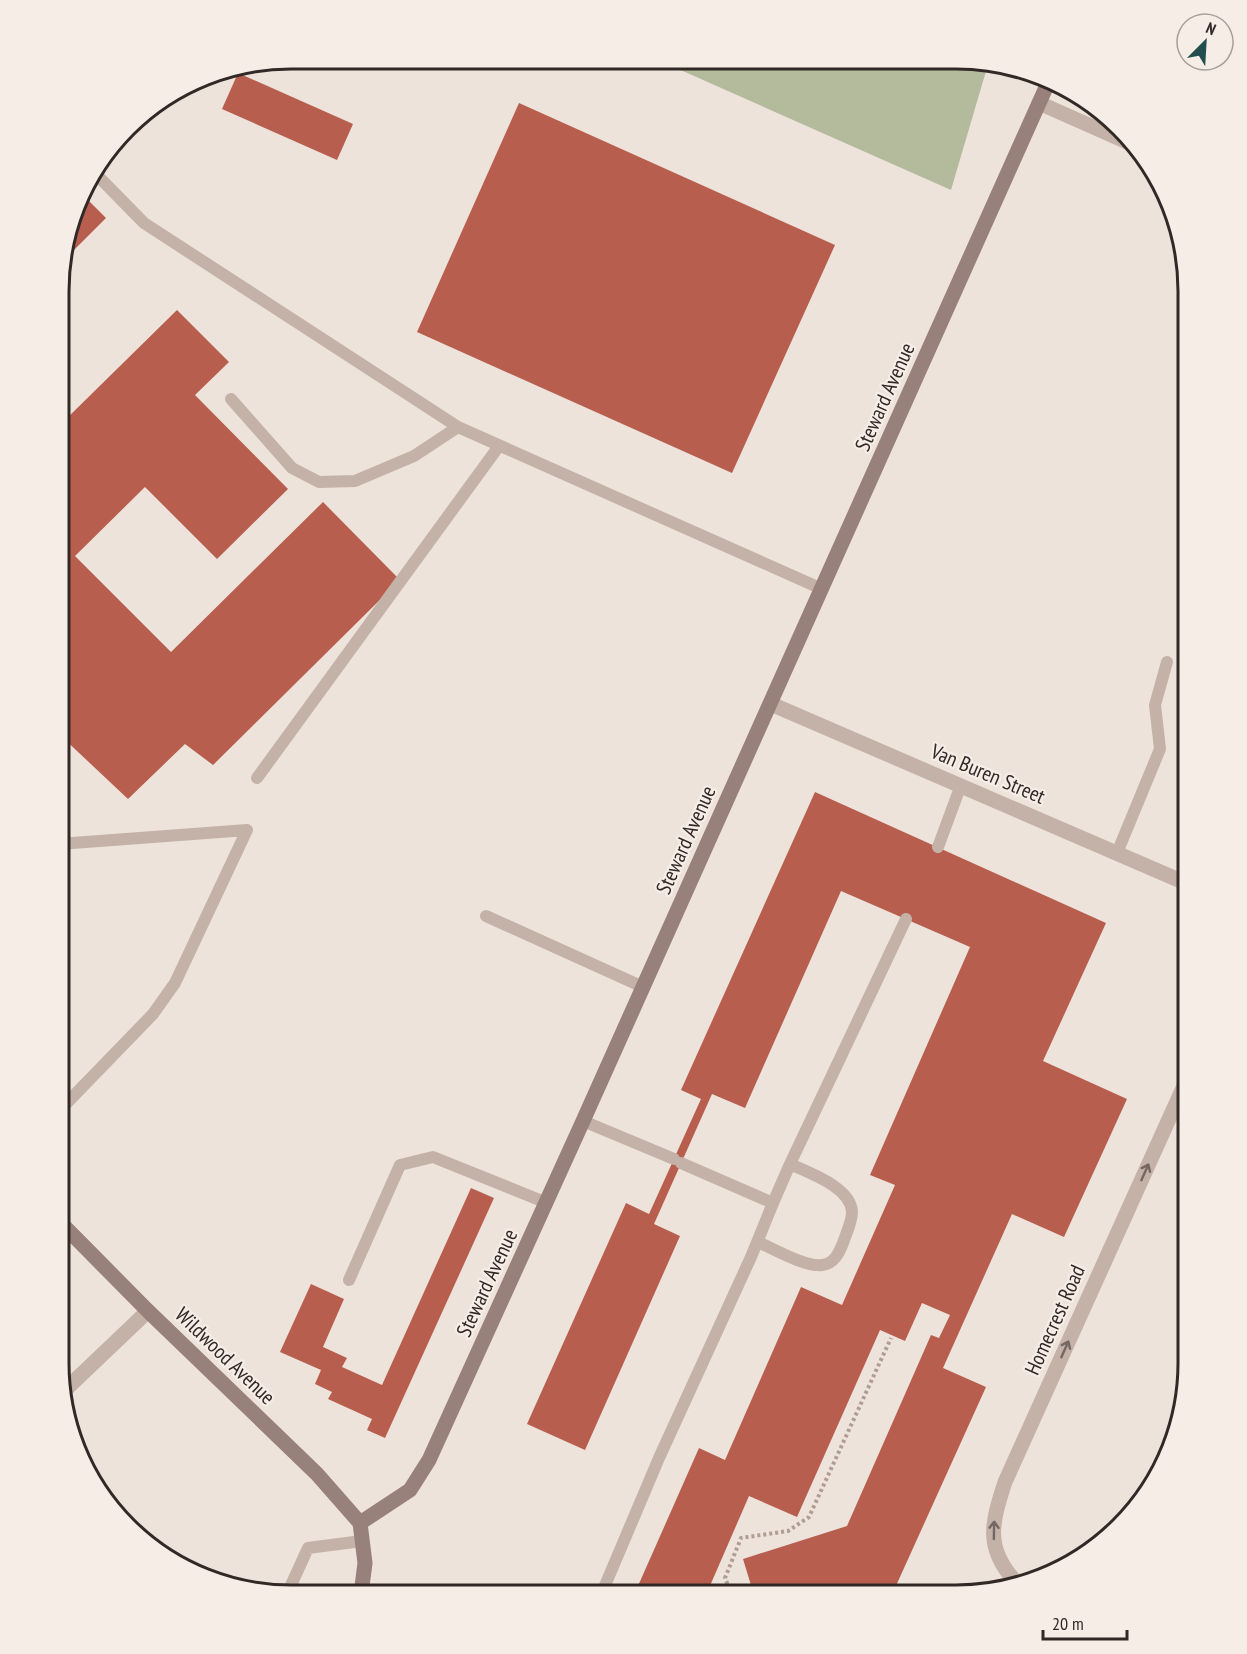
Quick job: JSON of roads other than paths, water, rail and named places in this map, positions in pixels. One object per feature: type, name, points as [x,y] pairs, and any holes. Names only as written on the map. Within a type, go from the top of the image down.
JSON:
[{"type":"main road","name":"Steward Avenue","points":[[360,1523],[398,1500],[410,1490],[420,1476],[547,1203],[1046,88]]},
{"type":"main road","name":"Wildwood Avenue","points":[[69,1231],[317,1474],[360,1523]]},
{"type":"main road","points":[[360,1523],[365,1563],[363,1585]]},
{"type":"street","points":[[1039,104],[1116,137]]},
{"type":"street","name":"Van Buren Street","points":[[771,704],[1178,880]]},
{"type":"street","name":"Homecrest Road","points":[[1012,1578],[1004,1569],[994,1546],[992,1527],[999,1500],[1020,1448],[1178,1099]]},
{"type":"street","points":[[70,1385],[148,1311]]},
{"type":"lane","points":[[100,178],[144,223],[458,427],[822,589]]},
{"type":"lane","points":[[231,399],[292,468],[319,482],[355,481],[414,456],[458,427]]},
{"type":"lane","points":[[257,778],[499,446]]},
{"type":"lane","points":[[1117,853],[1160,749],[1155,705],[1167,662]]},
{"type":"lane","points":[[938,847],[962,785]]},
{"type":"lane","points":[[69,843],[248,830],[175,983],[153,1014],[69,1101]]},
{"type":"lane","points":[[486,916],[643,987]]},
{"type":"lane","points":[[605,1585],[659,1458],[758,1242],[790,1164],[906,919]]},
{"type":"lane","points":[[583,1121],[773,1203]]},
{"type":"lane","points":[[349,1280],[400,1165],[434,1157],[547,1203]]},
{"type":"lane","points":[[758,1242],[808,1263],[822,1265],[833,1260],[840,1250],[852,1214],[846,1197],[835,1186],[790,1164]]},
{"type":"lane","points":[[291,1585],[309,1548],[362,1541]]}]
